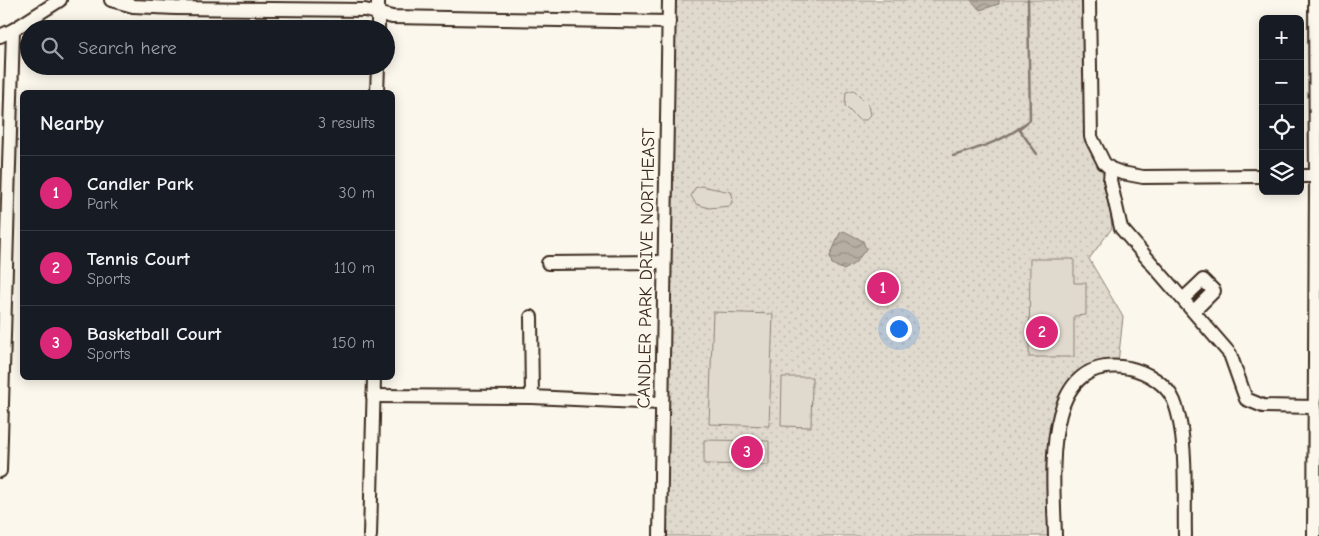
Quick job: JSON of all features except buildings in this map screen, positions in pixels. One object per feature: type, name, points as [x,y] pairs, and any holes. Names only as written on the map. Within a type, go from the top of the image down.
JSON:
[{"type":"street","points":[[29,20],[60,0]]},
{"type":"street","points":[[111,0],[133,6],[364,10],[392,17],[669,22]]},
{"type":"street","points":[[378,0],[378,20]]},
{"type":"street","name":"CANDLER PARK DRIVE NORTHEAST","points":[[660,536],[660,402],[669,0]]},
{"type":"street","points":[[1089,0],[1091,136],[1107,164],[1121,228],[1230,354],[1243,395],[1250,403],[1263,406],[1315,407]]},
{"type":"street","points":[[1314,536],[1318,176],[1315,0]]},
{"type":"street","points":[[0,36],[20,26]]},
{"type":"street","points":[[0,471],[13,30]]},
{"type":"street","points":[[377,90],[378,75]]},
{"type":"street","points":[[1107,164],[1143,177],[1259,176]]},
{"type":"street","points":[[1304,176],[1318,176]]},
{"type":"street","points":[[548,263],[663,262]]},
{"type":"street","points":[[1183,299],[1203,280],[1214,291],[1194,311]]},
{"type":"street","points":[[531,317],[532,397]]},
{"type":"street","points":[[1055,536],[1054,442],[1058,416],[1068,394],[1082,378],[1099,368],[1115,366],[1133,369],[1150,376],[1165,387],[1173,400],[1181,425],[1185,536]]},
{"type":"street","points":[[370,536],[374,380]]},
{"type":"street","points":[[373,396],[532,397],[660,402]]},
{"type":"shaded area","points":[[665,0],[1088,0],[1088,138],[1106,173],[1112,228],[1089,259],[1123,317],[1118,363],[1064,393],[1054,536],[658,536]]},
{"type":"shaded area","points":[[854,90],[869,105],[871,115],[866,120],[859,120],[845,106],[846,92]]},
{"type":"shaded area","points":[[701,186],[731,192],[733,198],[730,206],[709,208],[696,204],[691,196],[695,188]]},
{"type":"shaded area","points":[[1030,259],[1074,259],[1074,283],[1086,283],[1086,315],[1074,316],[1074,357],[1029,357]]},
{"type":"shaded area","points":[[713,312],[773,314],[769,426],[709,424]]},
{"type":"shaded area","points":[[782,377],[812,377],[811,427],[781,426]]},
{"type":"shaded area","points":[[704,440],[769,441],[769,465],[704,464]]},
{"type":"water","points":[[971,0],[999,0],[999,4],[980,10]]},
{"type":"water","points":[[844,231],[863,241],[866,249],[855,263],[844,270],[832,264],[830,256],[840,233]]},
{"type":"waterway","points":[[953,156],[1003,138],[1030,120],[1028,0]]},
{"type":"waterway","points":[[1019,129],[1037,154]]},
{"type":"place","name":"Candler Park","points":[[883,288]]},
{"type":"place","name":"Tennis Court","points":[[1042,332]]},
{"type":"place","name":"Basketball Court","points":[[747,452]]}]
